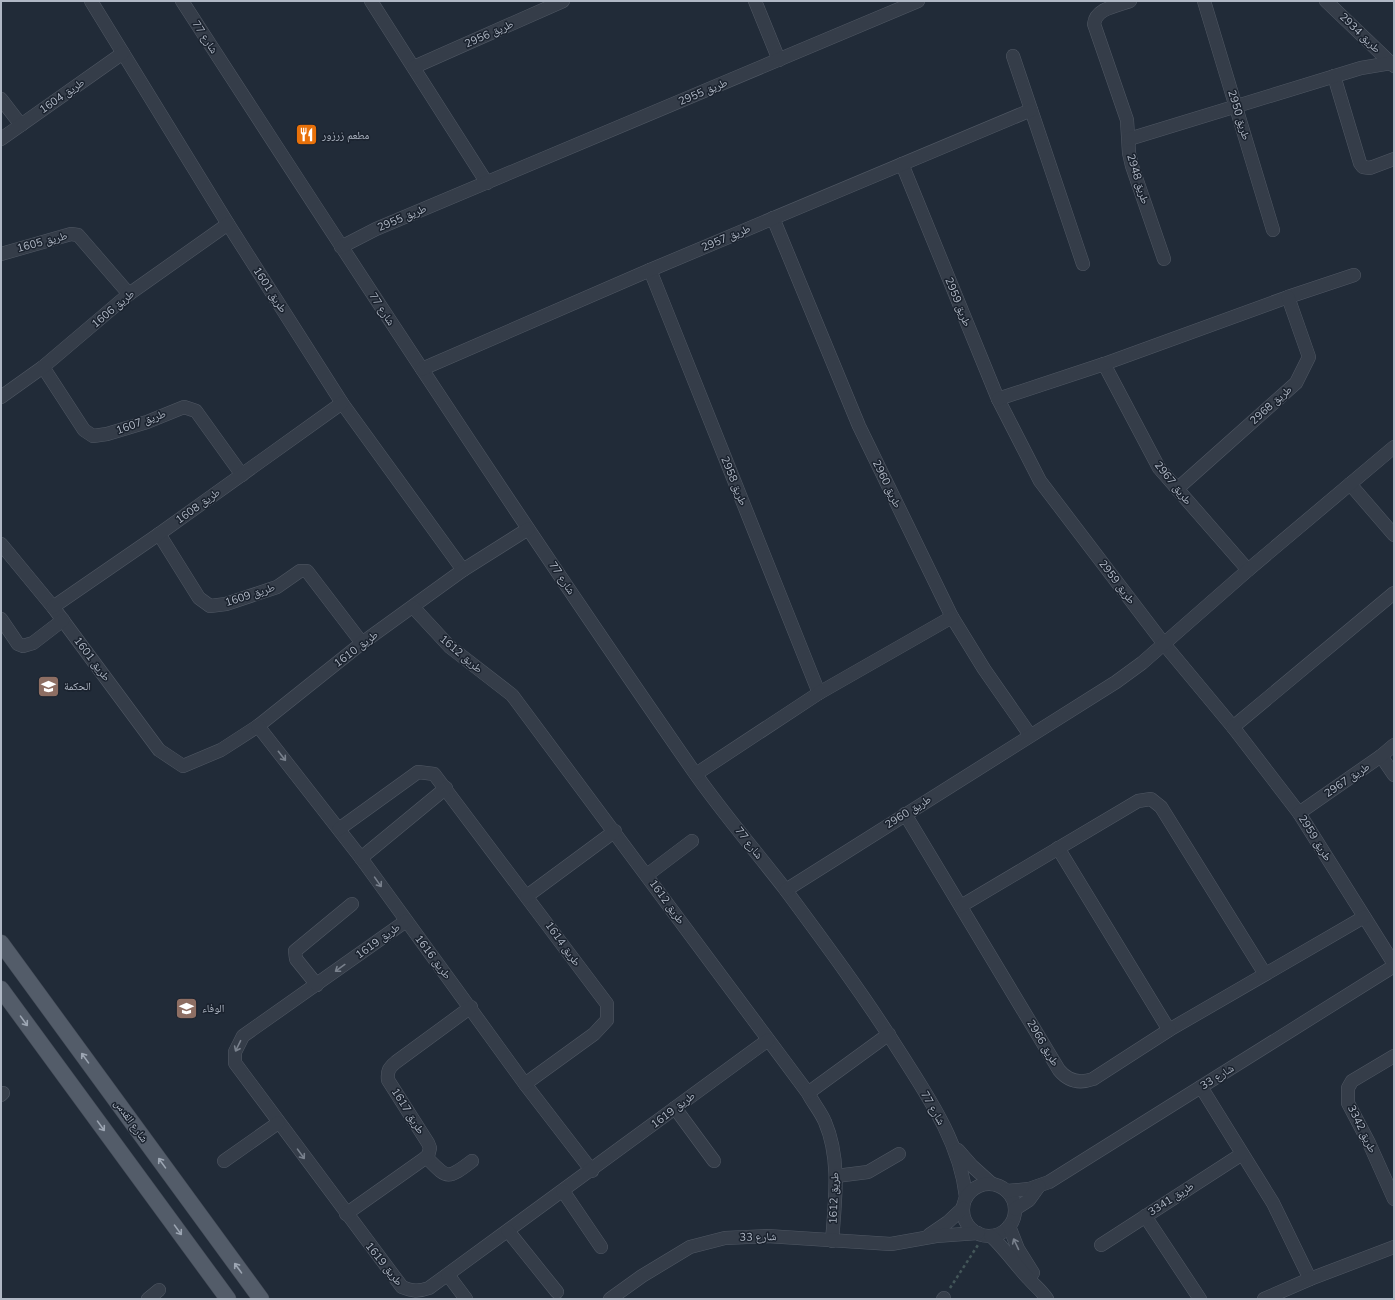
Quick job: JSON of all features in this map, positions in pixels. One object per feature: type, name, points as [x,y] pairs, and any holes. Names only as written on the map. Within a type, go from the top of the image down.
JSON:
[{"type":"main road","name":"شارع القدس","points":[[1,943],[261,1299]]},
{"type":"main road","points":[[1,989],[228,1299]]},
{"type":"street","name":"طريق 1601","points":[[91,1],[228,224],[342,403],[463,570]]},
{"type":"street","name":"شارع 77","points":[[182,1],[341,247],[528,529],[696,774],[786,890],[889,1034],[916,1077],[954,1146],[962,1171],[964,1202]]},
{"type":"street","points":[[370,1],[487,182]]},
{"type":"street","name":"طريق 2956","points":[[414,67],[563,1]]},
{"type":"street","points":[[755,1],[779,60]]},
{"type":"street","name":"طريق 2955","points":[[341,247],[376,229],[918,1]]},
{"type":"street","name":"طريق 2948","points":[[1130,1],[1098,13],[1095,18],[1096,30],[1127,120],[1129,153],[1132,166],[1164,259]]},
{"type":"street","name":"طريق 2950","points":[[1204,1],[1273,230]]},
{"type":"street","name":"طريق 2934","points":[[1326,1],[1393,64]]},
{"type":"street","name":"طريق 1604","points":[[1,139],[123,53]]},
{"type":"street","points":[[1014,56],[1083,264]]},
{"type":"street","points":[[1129,139],[1362,68],[1393,64]]},
{"type":"street","points":[[1334,76],[1360,163],[1363,167],[1370,168],[1394,159]]},
{"type":"street","points":[[1,99],[21,125]]},
{"type":"street","name":"طريق 2957","points":[[422,369],[650,270],[1031,110]]},
{"type":"street","name":"طريق 2959","points":[[902,164],[998,398],[1040,481],[1164,644],[1233,727],[1299,812],[1394,965]]},
{"type":"street","name":"طريق 2960","points":[[773,218],[859,426],[952,617],[984,669],[1030,735]]},
{"type":"street","name":"طريق 1606","points":[[1,397],[43,367],[129,294],[228,224]]},
{"type":"street","name":"طريق 1605","points":[[1,254],[71,234],[78,235],[129,294]]},
{"type":"street","name":"طريق 2958","points":[[650,270],[819,693]]},
{"type":"street","points":[[998,398],[1104,364],[1288,297],[1354,275]]},
{"type":"street","name":"طريق 2968","points":[[1176,489],[1296,383],[1309,357],[1288,297]]},
{"type":"street","name":"طريق 2967","points":[[1104,364],[1159,468],[1248,570]]},
{"type":"street","name":"طريق 1607","points":[[43,367],[84,430],[93,436],[107,434],[147,422],[184,407],[196,411],[242,474]]},
{"type":"street","name":"طريق 1608","points":[[53,607],[159,534],[342,403]]},
{"type":"street","points":[[1164,644],[1248,570],[1394,447]]},
{"type":"street","points":[[1350,484],[1394,536]]},
{"type":"street","name":"طريق 1610","points":[[183,766],[221,750],[258,726],[362,643],[463,570],[528,529]]},
{"type":"street","name":"طريق 1609","points":[[159,534],[200,598],[210,606],[226,604],[277,587],[300,571],[307,571],[362,643]]},
{"type":"street","name":"طريق 1601","points":[[2,548],[53,607],[159,750],[183,766]]},
{"type":"street","points":[[1233,727],[1394,593]]},
{"type":"street","name":"طريق 1612","points":[[413,607],[450,647],[512,695],[615,831],[808,1093],[825,1122],[830,1138],[836,1176],[832,1241]]},
{"type":"street","points":[[696,774],[819,693],[952,617]]},
{"type":"street","points":[[1,619],[18,644],[23,646],[33,643],[63,620]]},
{"type":"street","name":"طريق 2960","points":[[786,890],[1030,735],[1089,701],[1137,667],[1164,644]]},
{"type":"street","name":"طريق 1616","points":[[258,726],[361,858],[526,1084],[592,1171]]},
{"type":"street","name":"طريق 2967","points":[[1299,812],[1381,756],[1394,745]]},
{"type":"street","points":[[1381,756],[1394,775]]},
{"type":"street","name":"طريق 1614","points":[[339,829],[418,772],[434,774],[607,1004],[607,1020],[594,1034],[526,1084]]},
{"type":"street","points":[[361,858],[446,788]]},
{"type":"street","points":[[961,906],[1138,801],[1151,799],[1157,802],[1266,974]]},
{"type":"street","name":"طريق 2966","points":[[904,814],[1059,1070],[1068,1079],[1080,1082],[1093,1079],[1169,1030],[1364,917]]},
{"type":"street","points":[[527,896],[615,831]]},
{"type":"street","points":[[647,875],[692,841]]},
{"type":"street","points":[[1058,848],[1169,1030]]},
{"type":"street","points":[[317,985],[296,959],[295,951],[352,904]]},
{"type":"street","name":"طريق 1619","points":[[406,921],[244,1036],[235,1052],[235,1063],[278,1123],[402,1288],[419,1292],[429,1288],[592,1171],[768,1040]]},
{"type":"street","name":"شارع 33","points":[[1007,1191],[1039,1186],[1049,1182],[1201,1088],[1394,965]]},
{"type":"street","name":"طريق 1617","points":[[426,1157],[428,1156],[430,1148],[428,1143],[388,1080],[387,1073],[390,1067],[396,1062],[471,1007]]},
{"type":"street","points":[[808,1093],[889,1034]]},
{"type":"street","name":"طريق 3342","points":[[1394,1056],[1352,1081],[1348,1088],[1347,1095],[1353,1113],[1369,1143],[1394,1199]]},
{"type":"street","points":[[1201,1088],[1283,1222],[1310,1279]]},
{"type":"street","points":[[675,1108],[714,1162]]},
{"type":"street","points":[[224,1161],[278,1123]]},
{"type":"street","name":"شارع 77","points":[[954,1146],[972,1166],[992,1184]]},
{"type":"street","points":[[836,1176],[868,1172],[899,1154]]},
{"type":"street","name":"طريق 3341","points":[[1101,1245],[1242,1154]]},
{"type":"street","points":[[346,1214],[426,1157],[440,1172],[446,1174],[454,1174],[472,1161]]},
{"type":"street","points":[[984,1235],[1004,1231],[1014,1217],[1015,1210],[1011,1196],[1007,1191],[992,1184],[980,1185],[964,1202],[965,1220],[972,1230],[984,1235],[1007,1251],[1027,1277],[1038,1286]]},
{"type":"street","name":"شارع 33","points":[[1015,1210],[1029,1200],[1039,1186]]},
{"type":"street","points":[[563,1191],[602,1247]]},
{"type":"street","name":"شارع 33","points":[[922,1238],[948,1222],[964,1202]]},
{"type":"street","points":[[1145,1216],[1200,1299]]},
{"type":"street","points":[[1009,1226],[1038,1286],[1047,1299]]},
{"type":"street","points":[[508,1231],[557,1292]]},
{"type":"street","name":"شارع 33","points":[[610,1299],[642,1276],[690,1246],[725,1238],[767,1236],[891,1244],[950,1234],[984,1235]]},
{"type":"street","points":[[1264,1299],[1310,1279],[1394,1247]]},
{"type":"street","points":[[448,1275],[466,1299]]},
{"type":"street","points":[[148,1299],[159,1290]]},
{"type":"path","points":[[944,1299],[984,1235]]},
{"type":"place","name":"مطعم زرزور","points":[[307,135]]},
{"type":"place","name":"الحكمة","points":[[48,686]]},
{"type":"place","name":"الوفاء","points":[[186,1008]]}]
